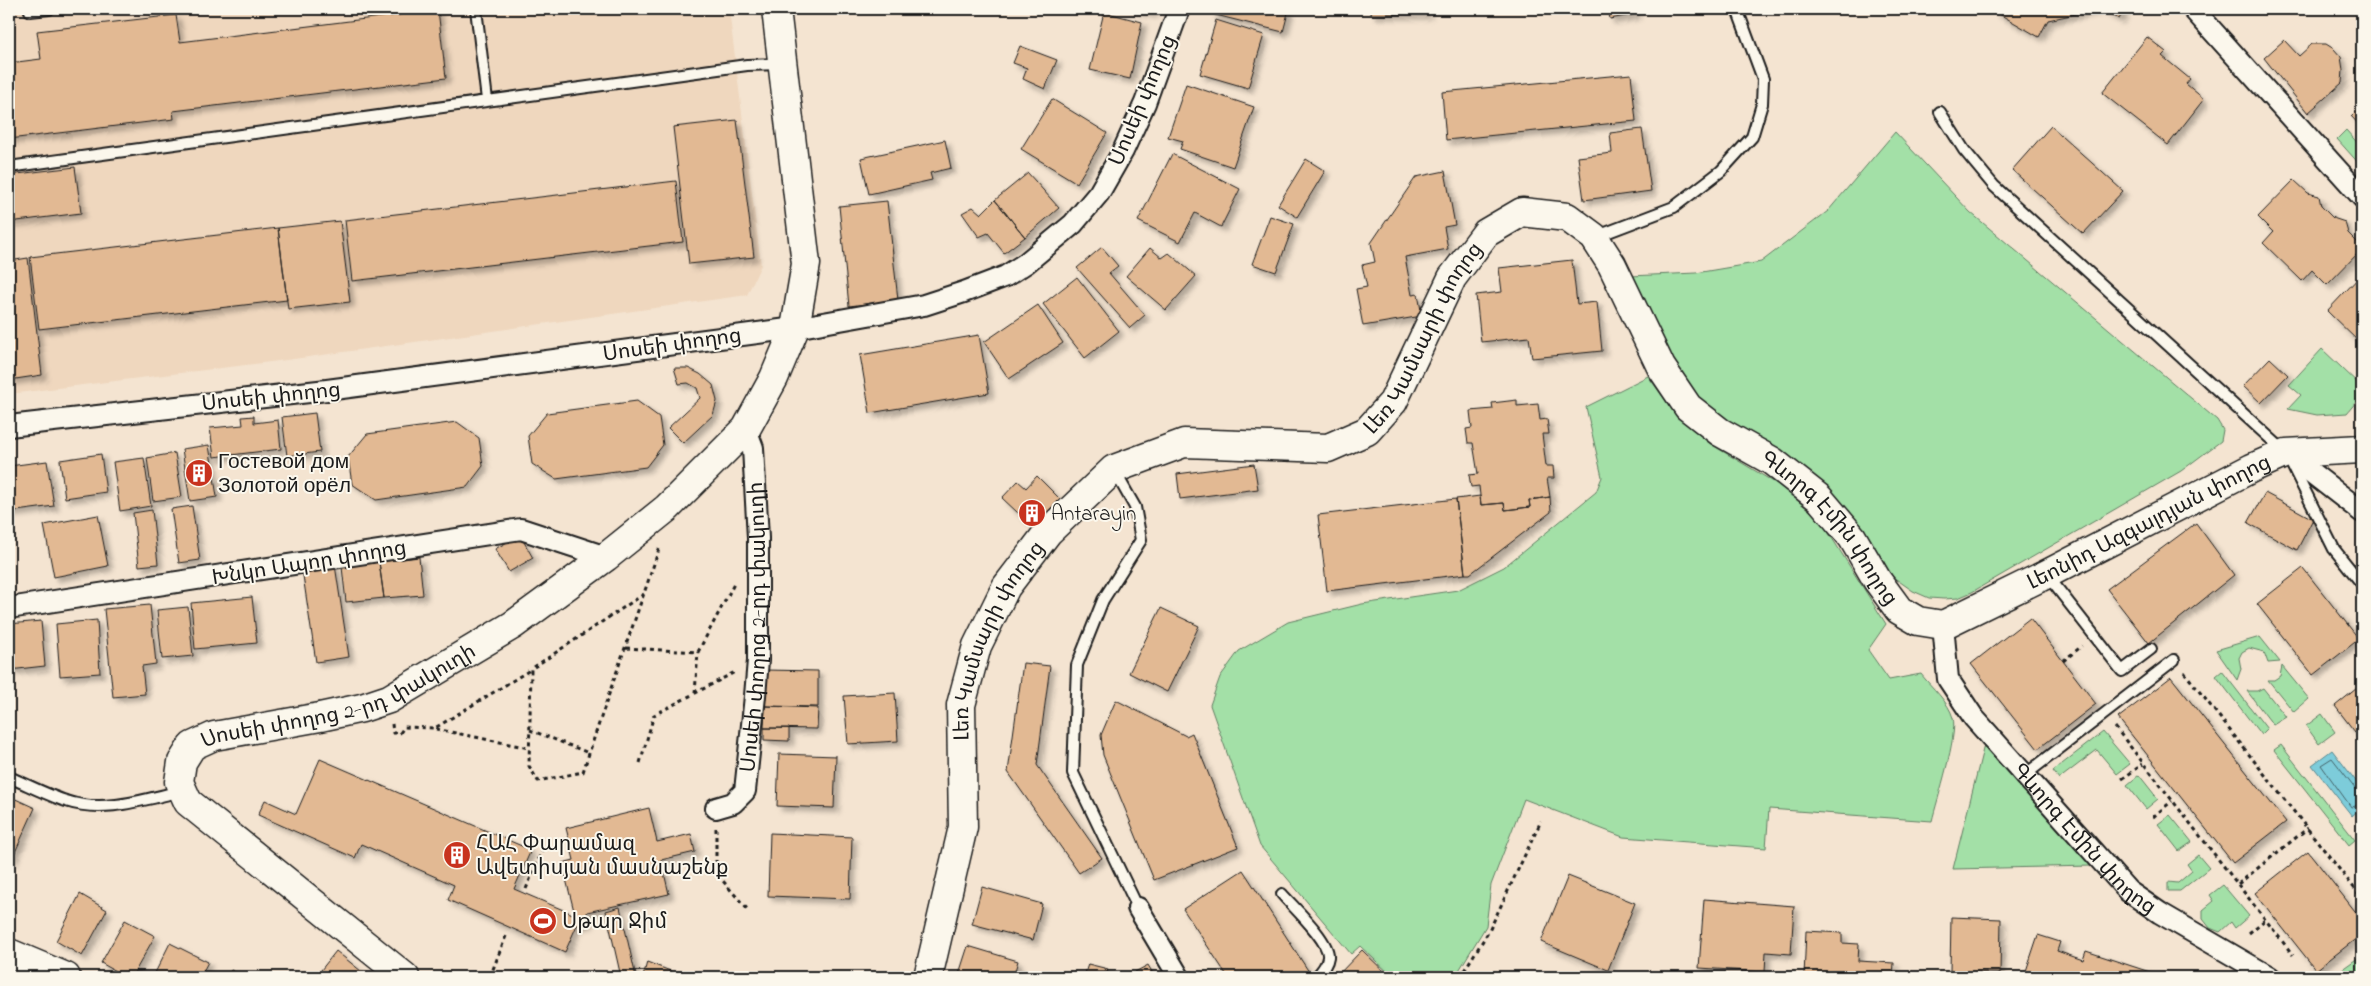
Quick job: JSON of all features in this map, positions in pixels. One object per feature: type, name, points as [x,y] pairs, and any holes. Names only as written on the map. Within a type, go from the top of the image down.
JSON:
[{"type":"street","name":"Սոսեի փողոց 2-րդ փակուղի","points":[[183,791],[179,782],[182,762],[192,746],[214,736],[353,710],[389,699],[513,625],[606,557],[667,508],[746,429],[774,378],[796,328],[806,264],[776,9]]},
{"type":"street","name":"Սոսեի փողոց","points":[[9,426],[327,390],[796,328],[924,305],[964,292],[1006,276],[1051,244],[1073,224],[1099,193],[1123,151],[1145,103],[1179,9]]},
{"type":"street","points":[[2193,9],[2362,197]]},
{"type":"street","name":"Լեռ Կամսարի փողոց","points":[[928,977],[963,827],[961,705],[977,646],[1006,587],[1048,532],[1114,469],[1184,444],[1328,448],[1367,431],[1393,402],[1452,278],[1486,233],[1522,212],[1567,217],[1594,238]]},
{"type":"street","name":"Գևորգ Էմին փողոց","points":[[1594,238],[1612,265],[1661,367],[1688,407],[1720,432],[1772,460],[1819,498],[1852,537],[1877,580],[1899,610],[1918,621],[1943,625],[1948,679],[1974,718],[2128,891],[2160,913],[2270,977]]},
{"type":"street","name":"Սոսեի փողոց 2-րդ փակուղի","points":[[716,808],[734,803],[746,791],[756,687],[758,660],[757,493],[753,448],[746,429]]},
{"type":"street","name":"Լեոնիդ Ազգալդյան փողոց","points":[[1943,625],[2252,468],[2286,453],[2362,449]]},
{"type":"street","points":[[2286,453],[2362,512]]},
{"type":"street","name":"Խնկո Ապոր փողոց","points":[[9,608],[522,529],[606,557]]},
{"type":"street","points":[[183,791],[188,802],[404,977]]},
{"type":"street","points":[[1138,908],[1179,977]]},
{"type":"street","points":[[9,953],[66,977]]},
{"type":"lane","points":[[30,11],[48,9]]},
{"type":"lane","points":[[476,9],[486,100]]},
{"type":"lane","points":[[1594,238],[1674,207],[1721,171],[1752,137],[1762,104],[1763,79],[1737,9]]},
{"type":"lane","points":[[9,167],[747,65],[782,64]]},
{"type":"lane","points":[[1940,112],[1964,150],[1994,186],[2286,453],[2334,549],[2362,584]]},
{"type":"lane","points":[[1114,469],[1136,507],[1141,540],[1103,600],[1077,665],[1073,773],[1138,908]]},
{"type":"lane","points":[[2046,574],[2122,671],[2151,649]]},
{"type":"lane","points":[[2025,775],[2174,660]]},
{"type":"lane","points":[[9,777],[68,802],[96,806],[121,805],[183,791]]},
{"type":"lane","points":[[1282,894],[1325,944],[1328,956],[1323,969],[1316,977]]},
{"type":"path","points":[[531,669],[529,766],[538,781],[582,772],[660,545]]},
{"type":"path","points":[[696,693],[698,652],[738,575]]},
{"type":"path","points":[[436,728],[531,669],[644,594]]},
{"type":"path","points":[[2063,661],[2095,637]]},
{"type":"path","points":[[626,648],[698,652]]},
{"type":"path","points":[[2174,660],[2362,898]]},
{"type":"path","points":[[640,763],[654,715],[741,669]]},
{"type":"path","points":[[399,720],[404,727],[400,733],[393,732],[392,724],[399,720]]},
{"type":"path","points":[[2114,726],[2294,954]]},
{"type":"path","points":[[404,727],[436,728],[529,748]]},
{"type":"path","points":[[530,730],[589,753]]},
{"type":"path","points":[[2122,779],[2143,764]]},
{"type":"path","points":[[2153,817],[2172,801]]},
{"type":"path","points":[[716,808],[716,873],[748,910]]},
{"type":"path","points":[[1460,977],[1489,932],[1541,821]]},
{"type":"path","points":[[2238,884],[2308,828]]},
{"type":"path","points":[[526,889],[542,851]]},
{"type":"path","points":[[2249,932],[2266,919]]},
{"type":"path","points":[[490,977],[506,936]]},
{"type":"shaded area","points":[[9,9],[729,9],[761,265],[747,295],[294,359],[9,394]]},
{"type":"green space","points":[[2346,130],[2362,148],[2362,167],[2337,139]]},
{"type":"green space","points":[[1895,132],[1970,212],[2217,420],[2223,430],[2221,441],[2181,471],[1972,592],[1958,598],[1929,598],[1913,591],[1893,577],[1864,528],[1833,497],[1760,442],[1692,397],[1630,276],[1696,273],[1761,262],[1828,211]]},
{"type":"green space","points":[[2322,349],[2362,387],[2362,395],[2347,413],[2317,415],[2288,409],[2301,395],[2289,385]]},
{"type":"green space","points":[[1648,376],[1676,415],[1709,443],[1777,484],[1820,519],[1886,624],[1868,650],[1889,680],[1921,674],[1948,706],[1953,718],[1953,738],[1932,821],[1769,809],[1766,848],[1623,837],[1524,799],[1491,885],[1486,926],[1455,977],[1393,977],[1360,946],[1351,954],[1260,846],[1210,705],[1220,677],[1239,651],[1288,622],[1362,604],[1458,590],[1504,567],[1596,492],[1602,477],[1586,407]]},
{"type":"green space","points":[[2260,637],[2280,662],[2268,663],[2264,652],[2249,648],[2242,652],[2239,658],[2241,669],[2237,680],[2216,650]]},
{"type":"green space","points":[[2282,666],[2309,699],[2294,712],[2268,680],[2274,680],[2280,676]]},
{"type":"green space","points":[[2222,671],[2267,729],[2261,735],[2216,676]]},
{"type":"green space","points":[[2263,688],[2286,717],[2273,725],[2247,691],[2257,691]]},
{"type":"green space","points":[[2322,714],[2335,732],[2319,744],[2306,726]]},
{"type":"green space","points":[[2103,732],[2130,764],[2117,774],[2097,750],[2059,779],[2053,771]]},
{"type":"green space","points":[[1984,745],[2092,866],[1953,869]]},
{"type":"green space","points":[[2281,745],[2355,840],[2349,845],[2274,750]]},
{"type":"green space","points":[[2139,775],[2158,799],[2146,809],[2127,785]]},
{"type":"green space","points":[[2170,815],[2192,842],[2179,851],[2158,824]]},
{"type":"green space","points":[[2198,855],[2209,868],[2180,891],[2168,891],[2168,882],[2178,883],[2192,871],[2187,864]]},
{"type":"green space","points":[[2223,885],[2249,916],[2235,928],[2231,922],[2220,932],[2210,928],[2203,919],[2203,910],[2214,901],[2210,895]]},
{"type":"green space","points":[[2362,955],[2362,977],[2331,977]]},
{"type":"water","points":[[2332,750],[2362,789],[2362,807],[2352,816],[2312,765]]},
{"type":"building","points":[[1127,9],[1154,9],[1153,13]]},
{"type":"building","points":[[1213,9],[1289,9],[1283,32],[1212,14]]},
{"type":"building","points":[[1371,9],[1427,9],[1427,14],[1371,14]]},
{"type":"building","points":[[1608,9],[1635,9],[1636,14],[1610,19]]},
{"type":"building","points":[[1996,9],[2099,9],[2048,20],[2039,37],[1994,11]]},
{"type":"building","points":[[2101,9],[2125,9],[2119,19]]},
{"type":"building","points":[[438,10],[446,78],[173,111],[174,119],[9,139],[9,63],[41,59],[37,31],[176,15],[180,42]]},
{"type":"building","points":[[1104,12],[1142,22],[1130,79],[1090,70]]},
{"type":"building","points":[[1216,20],[1264,35],[1248,88],[1200,74]]},
{"type":"building","points":[[2147,37],[2166,52],[2162,56],[2190,79],[2186,84],[2204,99],[2168,145],[2102,93]]},
{"type":"building","points":[[2284,40],[2299,56],[2312,44],[2326,44],[2341,57],[2342,83],[2308,113],[2264,58]]},
{"type":"building","points":[[1020,46],[1057,60],[1045,89],[1023,79],[1027,68],[1013,63]]},
{"type":"building","points":[[1631,74],[1636,121],[1446,140],[1442,92]]},
{"type":"building","points":[[1186,84],[1254,107],[1233,167],[1180,149],[1183,141],[1168,137]]},
{"type":"building","points":[[1052,99],[1107,133],[1077,183],[1021,149]]},
{"type":"building","points":[[2362,105],[2362,128],[2351,116]]},
{"type":"building","points":[[737,120],[754,257],[689,264],[673,127]]},
{"type":"building","points":[[2051,126],[2123,191],[2083,234],[2012,170]]},
{"type":"building","points":[[1642,129],[1651,191],[1584,200],[1578,157],[1612,153],[1610,133]]},
{"type":"building","points":[[945,140],[951,168],[930,173],[932,180],[869,194],[861,158]]},
{"type":"building","points":[[1172,154],[1240,189],[1221,227],[1195,213],[1180,242],[1138,221]]},
{"type":"building","points":[[1306,159],[1325,171],[1297,217],[1278,205]]},
{"type":"building","points":[[75,167],[81,213],[9,222],[9,175]]},
{"type":"building","points":[[1445,171],[1455,225],[1444,227],[1448,249],[1405,257],[1412,295],[1418,294],[1422,316],[1363,326],[1356,289],[1367,287],[1362,265],[1375,262],[1371,243],[1416,177]]},
{"type":"building","points":[[1028,173],[1059,208],[1025,237],[995,200]]},
{"type":"building","points":[[2294,180],[2308,193],[2319,196],[2321,206],[2333,218],[2345,222],[2348,233],[2362,247],[2327,285],[2312,270],[2302,281],[2263,243],[2273,232],[2258,217]]},
{"type":"building","points":[[676,181],[683,242],[352,281],[345,220]]},
{"type":"building","points":[[995,200],[1025,237],[1004,253],[988,233],[979,237],[962,213],[973,207],[981,214]]},
{"type":"building","points":[[887,201],[898,300],[849,306],[839,206]]},
{"type":"building","points":[[1270,216],[1294,224],[1276,272],[1252,264]]},
{"type":"building","points":[[340,221],[350,302],[288,309],[278,228]]},
{"type":"building","points":[[278,228],[287,300],[39,329],[30,257]]},
{"type":"building","points":[[1102,247],[1118,266],[1109,273],[1145,315],[1130,328],[1077,268]]},
{"type":"building","points":[[1150,248],[1162,258],[1169,253],[1196,276],[1166,310],[1126,276]]},
{"type":"building","points":[[28,258],[42,375],[9,380],[9,261]]},
{"type":"building","points":[[1572,260],[1577,304],[1597,302],[1602,351],[1532,358],[1529,337],[1481,342],[1476,295],[1502,292],[1499,268]]},
{"type":"building","points":[[2362,274],[2362,345],[2327,311]]},
{"type":"building","points":[[1077,277],[1119,331],[1085,358],[1043,304]]},
{"type":"building","points":[[1038,305],[1063,343],[1009,379],[984,342]]},
{"type":"building","points":[[979,335],[989,393],[870,413],[860,355]]},
{"type":"building","points":[[2270,358],[2288,375],[2261,403],[2243,386]]},
{"type":"building","points":[[674,368],[688,368],[700,374],[713,385],[717,401],[713,415],[683,443],[668,428],[700,398],[697,388],[688,383],[679,384]]},
{"type":"building","points":[[1517,400],[1517,406],[1538,404],[1540,420],[1547,419],[1549,434],[1542,434],[1546,466],[1553,466],[1554,478],[1547,478],[1550,497],[1529,500],[1530,507],[1505,510],[1504,503],[1481,505],[1479,486],[1471,487],[1469,475],[1478,474],[1473,443],[1468,443],[1466,429],[1472,428],[1470,411],[1493,409],[1492,403]]},
{"type":"building","points":[[637,401],[659,417],[663,445],[646,467],[556,479],[532,464],[528,436],[547,413]]},
{"type":"building","points":[[315,413],[320,452],[287,456],[282,417]]},
{"type":"building","points":[[254,416],[254,423],[278,420],[281,449],[214,457],[210,428],[243,425],[242,417]]},
{"type":"building","points":[[457,422],[479,438],[483,466],[467,487],[376,500],[352,484],[348,457],[367,434]]},
{"type":"building","name":"Гостевой дом Золотой орёл","points":[[209,445],[217,497],[190,501],[182,449]]},
{"type":"building","points":[[175,453],[182,497],[153,501],[147,458]]},
{"type":"building","points":[[101,454],[106,492],[65,498],[60,460]]},
{"type":"building","points":[[144,458],[151,506],[120,511],[113,462]]},
{"type":"building","points":[[47,461],[54,506],[9,512],[9,466]]},
{"type":"building","points":[[1254,464],[1258,489],[1180,499],[1177,474]]},
{"type":"building","name":"Antarayin","points":[[1037,476],[1060,499],[1033,527],[1002,498],[1018,481],[1026,488]]},
{"type":"building","points":[[2265,493],[2313,519],[2297,550],[2248,523]]},
{"type":"building","points":[[1480,496],[1481,505],[1504,503],[1505,510],[1530,507],[1529,500],[1550,497],[1551,512],[1470,574],[1465,574],[1456,499]]},
{"type":"building","points":[[1456,499],[1465,574],[1327,591],[1318,515]]},
{"type":"building","points":[[192,506],[200,560],[179,563],[171,509]]},
{"type":"building","points":[[152,510],[158,564],[139,566],[133,513]]},
{"type":"building","points":[[98,515],[108,566],[54,577],[44,525]]},
{"type":"building","points":[[2196,523],[2234,575],[2149,643],[2107,589]]},
{"type":"building","points":[[520,535],[533,558],[509,572],[495,549]]},
{"type":"building","points":[[419,557],[423,595],[384,598],[379,562]]},
{"type":"building","points":[[379,562],[384,598],[346,602],[342,567]]},
{"type":"building","points":[[335,565],[349,657],[316,662],[302,569]]},
{"type":"building","points":[[2303,568],[2359,639],[2313,675],[2257,604]]},
{"type":"building","points":[[252,597],[257,643],[195,649],[191,603]]},
{"type":"building","points":[[150,605],[156,664],[142,666],[145,694],[113,697],[104,609]]},
{"type":"building","points":[[188,607],[193,656],[162,659],[157,610]]},
{"type":"building","points":[[1161,608],[1199,626],[1167,692],[1129,673]]},
{"type":"building","points":[[2030,618],[2096,704],[2038,749],[1971,664]]},
{"type":"building","points":[[97,620],[100,673],[60,676],[56,624]]},
{"type":"building","points":[[41,621],[45,666],[9,670],[9,624]]},
{"type":"building","points":[[1023,663],[1050,666],[1037,765],[1102,858],[1079,873],[1008,772]]},
{"type":"building","points":[[765,670],[818,671],[818,707],[765,706]]},
{"type":"building","points":[[2171,677],[2286,822],[2233,863],[2118,718]]},
{"type":"building","points":[[2362,684],[2362,741],[2335,706]]},
{"type":"building","points":[[895,693],[898,741],[848,744],[844,696]]},
{"type":"building","points":[[1116,700],[1186,736],[1192,733],[1238,847],[1154,880],[1103,755],[1101,735]]},
{"type":"building","points":[[765,706],[818,708],[817,729],[764,728]]},
{"type":"building","points":[[764,728],[789,728],[789,741],[764,740]]},
{"type":"building","points":[[779,754],[836,756],[834,808],[777,806]]},
{"type":"building","name":"ՀԱՀ Փարամազ Ավետիսյան մասնաշենք","points":[[320,759],[531,850],[514,889],[575,915],[562,863],[574,860],[566,828],[649,808],[657,842],[691,834],[695,852],[661,860],[669,894],[587,912],[589,923],[577,925],[565,952],[448,900],[454,885],[361,844],[355,858],[258,815],[265,800],[296,814]]},
{"type":"building","points":[[9,796],[35,808],[11,861],[9,860]]},
{"type":"building","points":[[770,833],[852,837],[850,899],[768,896]]},
{"type":"building","points":[[2308,851],[2362,920],[2362,934],[2316,970],[2255,893]]},
{"type":"building","points":[[1243,870],[1311,975],[1308,977],[1228,977],[1183,909]]},
{"type":"building","points":[[1568,876],[1635,903],[1608,970],[1541,942]]},
{"type":"building","points":[[982,887],[1042,904],[1033,940],[972,924]]},
{"type":"building","points":[[80,894],[107,910],[82,956],[56,941]]},
{"type":"building","points":[[1704,899],[1794,906],[1791,954],[1766,952],[1765,972],[1699,968]]},
{"type":"building","points":[[620,907],[636,977],[621,977],[606,911]]},
{"type":"building","points":[[1951,917],[2001,919],[2000,973],[1950,972]]},
{"type":"building","points":[[125,920],[155,936],[132,977],[126,977],[101,963]]},
{"type":"building","points":[[1806,931],[1842,933],[1842,943],[1859,944],[1858,961],[1894,963],[1893,977],[1804,977]]},
{"type":"building","points":[[2038,935],[2060,942],[2057,951],[2083,960],[2086,951],[2165,977],[2024,977]]},
{"type":"building","points":[[170,943],[208,962],[200,977],[153,977]]},
{"type":"building","points":[[968,946],[1018,961],[1013,977],[958,977]]},
{"type":"building","points":[[1362,950],[1390,977],[1336,977]]},
{"type":"building","points":[[336,951],[366,975],[365,977],[329,977],[321,970]]},
{"type":"building","points":[[647,962],[686,977],[643,977]]},
{"type":"building","points":[[1088,964],[1108,969],[1106,977],[1084,977]]},
{"type":"building","points":[[1148,965],[1155,977],[1138,977],[1135,972]]},
{"type":"building","points":[[231,970],[246,977],[227,977]]},
{"type":"place","name":"Гостевой дом Золотой орёл","points":[[199,473]]},
{"type":"place","name":"Antarayin","points":[[1032,513]]},
{"type":"place","name":"ՀԱՀ Փարամազ Ավետիսյան մասնաշենք","points":[[457,855]]},
{"type":"place","name":"Սթար Ջիմ","points":[[543,921]]}]
